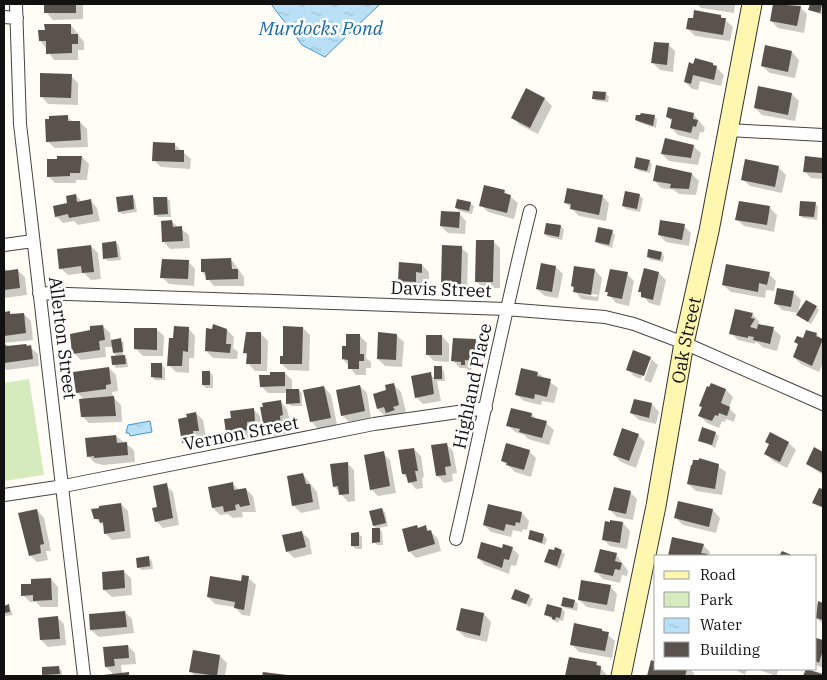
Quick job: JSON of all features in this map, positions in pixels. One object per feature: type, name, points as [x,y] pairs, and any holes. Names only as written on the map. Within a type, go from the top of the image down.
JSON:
[{"type":"main road","name":"Oak Street","points":[[621,676],[656,506],[684,342],[752,4]]},
{"type":"street","name":"Allerton Street","points":[[16,4],[10,18],[20,124],[39,293],[64,486],[84,676]]},
{"type":"street","points":[[728,130],[823,135]]},
{"type":"street","name":"Highland Place","points":[[456,539],[506,309],[530,211]]},
{"type":"street","points":[[4,245],[33,241]]},
{"type":"street","name":"Davis Street","points":[[39,293],[506,309],[605,317],[634,324],[684,342],[823,404]]},
{"type":"street","name":"Vernon Street","points":[[4,495],[64,486],[374,424],[486,408]]},
{"type":"green space","points":[[29,379],[44,475],[4,481],[4,383]]},
{"type":"water","name":"Murdocks Pond","points":[[271,4],[380,4],[325,57],[302,45]]},
{"type":"water","points":[[150,421],[152,432],[130,436],[129,433],[126,433],[128,425]]},
{"type":"building","points":[[44,4],[76,4],[76,13],[44,13]]},
{"type":"building","points":[[773,4],[801,6],[797,26],[770,21]]},
{"type":"building","points":[[810,4],[822,5],[820,13],[808,10]]},
{"type":"building","points":[[694,10],[721,15],[721,18],[726,18],[723,35],[686,29],[688,18],[693,18]]},
{"type":"building","points":[[44,24],[71,24],[71,34],[78,34],[78,44],[72,44],[72,53],[46,54],[46,41],[39,41],[38,30],[45,30]]},
{"type":"building","points":[[654,42],[669,43],[667,65],[651,63]]},
{"type":"building","points":[[765,45],[792,51],[788,72],[761,66]]},
{"type":"building","points":[[695,58],[717,66],[714,80],[693,75],[691,84],[684,82],[689,62],[693,64]]},
{"type":"building","points":[[40,73],[72,74],[71,98],[40,97]]},
{"type":"building","points":[[758,86],[792,93],[788,115],[754,108]]},
{"type":"building","points":[[526,88],[545,98],[530,128],[511,118]]},
{"type":"building","points":[[593,91],[606,92],[605,100],[592,99]]},
{"type":"building","points":[[668,107],[694,113],[693,119],[698,120],[696,127],[693,126],[691,133],[670,128],[672,119],[666,117]]},
{"type":"building","points":[[641,113],[655,115],[653,126],[635,120],[636,115]]},
{"type":"building","points":[[68,115],[68,121],[80,121],[81,140],[46,142],[45,119],[49,119],[49,116]]},
{"type":"building","points":[[665,138],[694,145],[691,158],[661,154]]},
{"type":"building","points":[[153,142],[175,143],[175,150],[184,150],[184,162],[152,161]]},
{"type":"building","points":[[57,156],[82,156],[80,173],[70,173],[70,176],[47,177],[47,159],[57,159]]},
{"type":"building","points":[[805,156],[823,158],[822,173],[803,172]]},
{"type":"building","points":[[636,157],[650,160],[647,171],[634,168]]},
{"type":"building","points":[[745,159],[779,166],[775,187],[741,180]]},
{"type":"building","points":[[656,165],[692,173],[689,189],[670,188],[671,184],[653,181]]},
{"type":"building","points":[[484,185],[505,190],[504,193],[511,195],[507,213],[479,206]]},
{"type":"building","points":[[567,188],[603,195],[599,215],[570,209],[571,204],[564,203]]},
{"type":"building","points":[[625,191],[640,194],[637,209],[622,206]]},
{"type":"building","points":[[76,194],[77,202],[91,199],[93,214],[69,218],[68,214],[55,217],[53,206],[67,203],[66,196]]},
{"type":"building","points":[[133,195],[134,209],[118,212],[116,197]]},
{"type":"building","points":[[153,197],[167,197],[168,214],[154,215]]},
{"type":"building","points":[[457,199],[471,202],[469,211],[455,208]]},
{"type":"building","points":[[739,201],[770,206],[767,225],[735,220]]},
{"type":"building","points":[[800,201],[816,202],[814,217],[799,216]]},
{"type":"building","points":[[441,211],[460,212],[459,228],[440,226]]},
{"type":"building","points":[[172,220],[173,227],[182,226],[183,241],[162,242],[161,221]]},
{"type":"building","points":[[660,220],[685,224],[682,240],[658,235]]},
{"type":"building","points":[[546,223],[561,225],[559,237],[544,234]]},
{"type":"building","points":[[598,227],[613,230],[609,245],[595,242]]},
{"type":"building","points":[[476,240],[494,240],[493,282],[475,282]]},
{"type":"building","points":[[116,241],[118,257],[103,259],[102,243]]},
{"type":"building","points":[[91,245],[94,272],[82,273],[81,266],[59,269],[57,249]]},
{"type":"building","points":[[442,245],[462,246],[461,284],[441,283]]},
{"type":"building","points":[[648,249],[662,252],[660,260],[647,257]]},
{"type":"building","points":[[231,258],[232,269],[238,269],[238,279],[206,280],[205,272],[201,272],[201,259]]},
{"type":"building","points":[[162,259],[189,260],[188,279],[160,278]]},
{"type":"building","points":[[399,262],[422,264],[422,273],[416,272],[416,282],[398,281]]},
{"type":"building","points":[[541,263],[556,266],[552,292],[536,289]]},
{"type":"building","points":[[726,264],[770,272],[767,285],[759,283],[758,292],[722,285]]},
{"type":"building","points":[[574,266],[595,269],[591,295],[573,292],[574,287],[571,286]]},
{"type":"building","points":[[644,268],[659,272],[653,300],[641,297],[641,292],[638,292]]},
{"type":"building","points":[[18,269],[20,288],[4,290],[4,271]]},
{"type":"building","points":[[610,269],[628,272],[622,299],[607,296],[608,292],[605,292]]},
{"type":"building","points":[[777,288],[794,291],[791,307],[774,304]]},
{"type":"building","points":[[806,300],[817,306],[808,322],[796,315]]},
{"type":"building","points":[[735,309],[753,313],[751,318],[755,319],[750,327],[757,329],[758,324],[774,327],[770,344],[753,340],[754,337],[748,336],[748,338],[729,334]]},
{"type":"building","points":[[10,311],[10,314],[24,313],[26,333],[4,336],[4,312]]},
{"type":"building","points":[[213,324],[227,329],[226,344],[231,344],[230,353],[205,351],[206,328],[212,329]]},
{"type":"building","points":[[103,325],[105,340],[99,341],[100,350],[72,354],[70,334],[90,330],[90,326]]},
{"type":"building","points":[[174,326],[189,327],[188,352],[183,351],[182,366],[167,366],[169,338],[173,338]]},
{"type":"building","points":[[283,326],[303,327],[302,364],[280,364],[280,356],[283,356]]},
{"type":"building","points":[[134,328],[157,328],[157,350],[134,349]]},
{"type":"building","points":[[806,330],[817,333],[816,336],[823,339],[812,366],[793,357],[798,344],[794,342],[797,336],[803,338]]},
{"type":"building","points":[[246,332],[261,332],[261,364],[246,364],[247,353],[243,353]]},
{"type":"building","points":[[378,332],[397,334],[396,360],[377,359]]},
{"type":"building","points":[[346,334],[360,334],[360,354],[364,354],[364,361],[359,361],[359,369],[348,369],[348,360],[342,359],[342,346],[346,346]]},
{"type":"building","points":[[426,335],[442,335],[442,355],[426,355]]},
{"type":"building","points":[[121,338],[123,352],[113,353],[111,340]]},
{"type":"building","points":[[453,338],[476,339],[474,361],[465,360],[465,365],[461,365],[461,362],[451,361]]},
{"type":"building","points":[[4,344],[7,346],[31,345],[33,359],[4,363]]},
{"type":"building","points":[[633,350],[651,357],[644,376],[626,370]]},
{"type":"building","points":[[125,355],[126,364],[112,365],[111,356]]},
{"type":"building","points":[[151,363],[162,363],[162,378],[151,377]]},
{"type":"building","points":[[434,366],[442,366],[442,379],[434,379]]},
{"type":"building","points":[[109,367],[111,384],[106,385],[106,389],[76,393],[73,372]]},
{"type":"building","points":[[521,368],[538,372],[537,376],[551,379],[547,397],[535,394],[534,399],[515,395]]},
{"type":"building","points":[[202,371],[210,371],[210,385],[202,385]]},
{"type":"building","points":[[270,372],[285,372],[285,386],[260,387],[259,375],[270,375]]},
{"type":"building","points":[[431,372],[434,394],[415,398],[411,376]]},
{"type":"building","points":[[394,383],[399,405],[393,407],[395,410],[386,413],[384,407],[377,409],[373,394],[386,390],[385,385]]},
{"type":"building","points":[[711,383],[726,389],[721,403],[730,407],[727,416],[719,413],[718,416],[715,415],[712,421],[698,416],[702,407],[699,406],[707,386],[709,387]]},
{"type":"building","points":[[360,385],[365,411],[341,416],[336,390]]},
{"type":"building","points":[[324,386],[331,418],[310,422],[303,390]]},
{"type":"building","points":[[286,389],[299,389],[300,403],[286,404]]},
{"type":"building","points":[[114,396],[116,416],[81,417],[79,399]]},
{"type":"building","points":[[634,399],[652,403],[649,418],[630,413]]},
{"type":"building","points":[[281,400],[283,415],[280,416],[281,426],[264,429],[260,407],[263,407],[262,403]]},
{"type":"building","points":[[254,408],[255,421],[247,422],[248,430],[226,433],[224,419],[231,418],[230,411]]},
{"type":"building","points":[[511,408],[532,413],[531,417],[547,421],[542,438],[519,432],[520,429],[506,426]]},
{"type":"building","points":[[196,412],[199,431],[193,431],[195,441],[182,443],[178,419],[187,417],[186,414]]},
{"type":"building","points":[[702,427],[716,432],[712,445],[698,441]]},
{"type":"building","points":[[622,428],[639,434],[629,461],[613,455]]},
{"type":"building","points":[[770,432],[789,442],[780,462],[764,454],[769,444],[765,442]]},
{"type":"building","points":[[116,435],[117,443],[127,442],[128,455],[87,457],[85,438]]},
{"type":"building","points":[[447,443],[451,466],[445,467],[446,475],[436,476],[431,445]]},
{"type":"building","points":[[506,443],[530,450],[524,470],[506,465],[507,463],[501,461]]},
{"type":"building","points":[[814,447],[823,452],[823,473],[806,464]]},
{"type":"building","points":[[414,448],[418,471],[415,471],[417,481],[408,483],[406,474],[402,474],[398,450]]},
{"type":"building","points":[[384,451],[390,486],[370,490],[364,455]]},
{"type":"building","points":[[699,458],[719,464],[715,489],[687,484],[693,460],[699,460]]},
{"type":"building","points":[[348,462],[349,494],[339,495],[338,486],[333,487],[330,464]]},
{"type":"building","points":[[303,473],[306,484],[310,484],[313,502],[292,506],[287,476]]},
{"type":"building","points":[[233,482],[234,490],[246,488],[250,505],[240,507],[239,504],[235,505],[236,510],[224,512],[223,506],[212,508],[208,487]]},
{"type":"building","points":[[167,483],[173,518],[155,522],[152,508],[157,507],[153,486]]},
{"type":"building","points":[[614,487],[631,491],[626,514],[608,510]]},
{"type":"building","points":[[819,488],[823,489],[822,507],[812,503]]},
{"type":"building","points":[[678,501],[713,509],[709,527],[674,518]]},
{"type":"building","points":[[121,503],[125,531],[104,534],[103,522],[100,523],[99,519],[94,519],[91,509]]},
{"type":"building","points":[[488,504],[522,512],[520,523],[516,522],[515,526],[506,524],[504,531],[483,525]]},
{"type":"building","points":[[382,508],[386,523],[373,526],[369,511]]},
{"type":"building","points":[[37,509],[44,544],[40,545],[41,553],[29,556],[18,513]]},
{"type":"building","points":[[610,520],[623,522],[620,543],[602,540],[605,521],[610,522]]},
{"type":"building","points":[[417,525],[418,528],[426,525],[427,531],[431,530],[435,544],[408,552],[402,529]]},
{"type":"building","points":[[372,528],[380,528],[380,542],[372,543]]},
{"type":"building","points":[[530,530],[544,534],[542,543],[528,539]]},
{"type":"building","points":[[302,531],[306,547],[286,552],[282,535]]},
{"type":"building","points":[[359,532],[359,546],[351,546],[351,533]]},
{"type":"building","points":[[672,537],[704,544],[701,553],[707,554],[707,555],[668,555]]},
{"type":"building","points":[[481,542],[502,548],[503,544],[513,547],[509,560],[504,559],[502,568],[477,558]]},
{"type":"building","points":[[555,547],[562,550],[557,566],[544,562],[549,549],[554,550]]},
{"type":"building","points":[[600,549],[617,553],[615,561],[622,563],[620,570],[615,569],[613,576],[594,572]]},
{"type":"building","points":[[782,551],[792,555],[780,555]]},
{"type":"building","points":[[149,556],[150,566],[137,568],[136,558]]},
{"type":"building","points":[[124,570],[125,588],[103,590],[102,572]]},
{"type":"building","points":[[242,575],[249,576],[244,610],[234,608],[235,602],[207,597],[210,576],[241,581]]},
{"type":"building","points":[[51,578],[52,600],[33,601],[33,595],[21,596],[21,584],[31,584],[31,579]]},
{"type":"building","points":[[581,580],[611,585],[607,605],[578,600]]},
{"type":"building","points":[[515,589],[530,595],[526,604],[511,599]]},
{"type":"building","points":[[563,597],[575,600],[573,608],[561,606]]},
{"type":"building","points":[[818,601],[823,603],[823,620],[817,618]]},
{"type":"building","points":[[9,604],[10,612],[4,613],[4,606]]},
{"type":"building","points":[[547,604],[562,608],[560,618],[556,617],[555,620],[544,615]]},
{"type":"building","points":[[461,608],[484,613],[480,636],[456,630]]},
{"type":"building","points":[[125,611],[127,627],[90,630],[89,614]]},
{"type":"building","points":[[58,616],[60,639],[40,640],[38,618]]},
{"type":"building","points":[[574,623],[609,632],[605,651],[570,645]]},
{"type":"building","points":[[817,638],[823,640],[823,650],[819,663],[817,662]]},
{"type":"building","points":[[128,645],[129,658],[114,659],[115,666],[105,667],[103,647]]},
{"type":"building","points":[[193,650],[220,655],[217,676],[189,672]]},
{"type":"building","points":[[569,657],[597,662],[596,665],[601,666],[600,676],[565,676]]},
{"type":"building","points":[[651,660],[654,661],[654,670],[687,670],[685,676],[647,676]]},
{"type":"building","points":[[59,666],[60,674],[42,675],[42,667]]},
{"type":"building","points":[[806,670],[823,674],[823,676],[803,676]]},
{"type":"building","points":[[129,672],[129,676],[103,676],[103,675]]},
{"type":"building","points":[[263,672],[287,675],[287,676],[262,676]]}]
